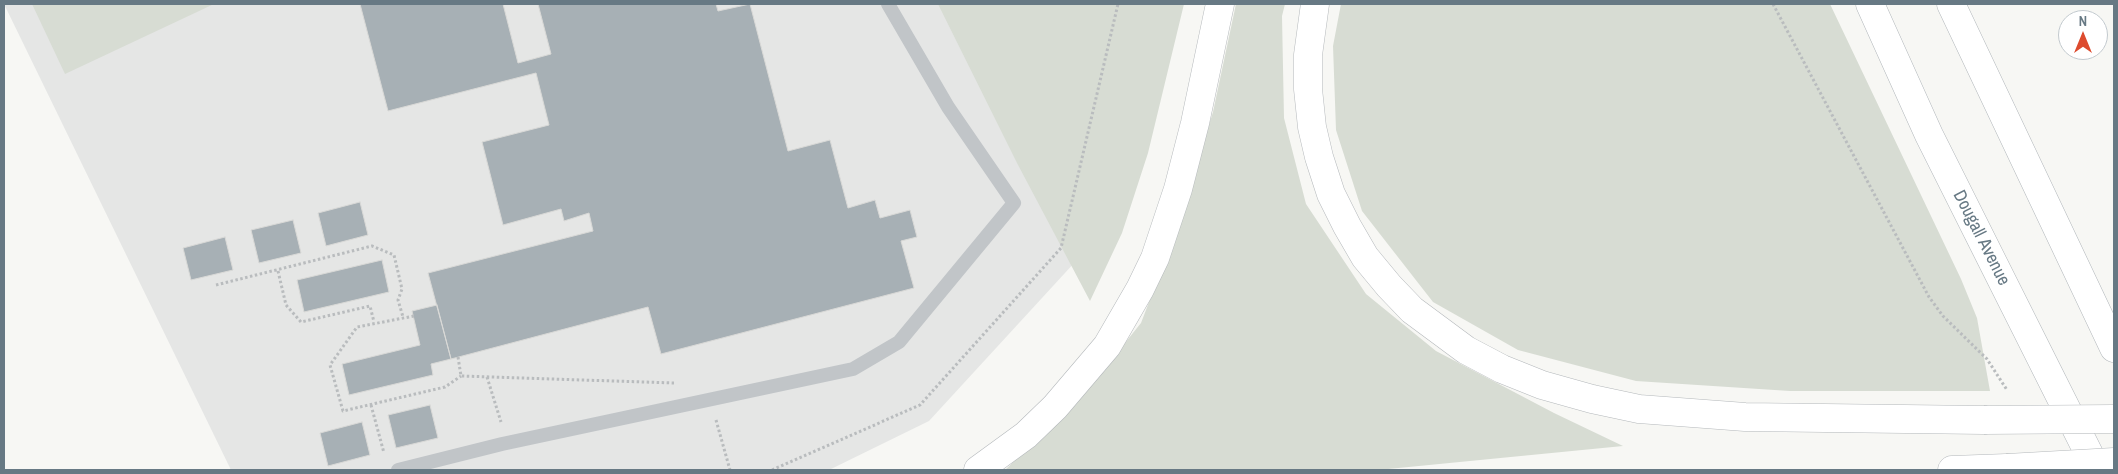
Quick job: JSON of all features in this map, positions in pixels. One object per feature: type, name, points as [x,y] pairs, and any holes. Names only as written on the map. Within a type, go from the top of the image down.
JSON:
[{"type":"main road","points":[[978,470],[1026,435],[1055,407],[1107,346],[1140,289],[1155,258],[1178,189],[1195,123],[1220,4]]},
{"type":"main road","points":[[1316,4],[1308,55],[1312,127],[1331,194],[1347,226],[1365,256],[1389,286],[1412,310],[1466,350],[1502,369],[1542,385],[1592,399],[1639,408],[1754,417],[1984,420],[2114,419]]},
{"type":"main road","name":"Dougall Avenue","points":[[1870,4],[1929,136],[2097,470]]},
{"type":"main road","points":[[1951,4],[2114,348]]},
{"type":"main road","points":[[1952,470],[2114,462]]},
{"type":"lane","points":[[398,470],[502,444],[853,369],[900,342],[1014,203],[948,108],[888,4]]},
{"type":"path","points":[[772,470],[920,405],[1061,248],[1118,4]]},
{"type":"path","points":[[1773,4],[1929,297],[1943,316],[1987,359],[1997,372],[2008,394]]},
{"type":"path","points":[[216,285],[372,246],[394,254],[402,289],[398,300],[402,318]]},
{"type":"path","points":[[278,271],[286,305],[301,322],[370,306],[374,322]]},
{"type":"path","points":[[414,316],[374,322],[356,327],[330,365],[343,411],[445,387],[461,376],[680,383]]},
{"type":"path","points":[[458,357],[461,376]]},
{"type":"path","points":[[487,377],[502,425]]},
{"type":"path","points":[[372,405],[384,453]]},
{"type":"path","points":[[716,419],[730,470]]},
{"type":"shaded area","points":[[4,4],[966,4],[1087,249],[929,421],[829,470],[231,470]]},
{"type":"shaded area","points":[[32,4],[214,4],[65,74]]},
{"type":"shaded area","points":[[938,4],[1184,4],[1148,153],[1122,233],[1090,301],[1017,163]]},
{"type":"shaded area","points":[[1236,4],[1285,4],[1282,16],[1284,118],[1306,204],[1366,294],[1436,351],[1554,413],[1623,446],[1378,470],[1005,470],[1084,394],[1141,323],[1172,242],[1213,112]]},
{"type":"shaded area","points":[[1341,4],[1830,4],[1961,279],[1977,318],[1990,391],[1790,391],[1636,381],[1518,350],[1433,302],[1362,211],[1336,130],[1333,46]]},
{"type":"building","points":[[360,4],[503,4],[518,63],[551,54],[538,4],[716,4],[718,11],[750,4],[788,151],[830,140],[848,208],[875,200],[880,218],[910,210],[917,237],[901,241],[914,288],[661,354],[648,307],[451,359],[428,273],[593,231],[589,213],[564,221],[561,209],[503,225],[482,142],[549,125],[536,73],[388,111]]},
{"type":"building","points":[[360,202],[368,235],[326,246],[318,213]]},
{"type":"building","points":[[293,220],[301,253],[259,263],[251,230]]},
{"type":"building","points":[[225,237],[233,270],[191,280],[183,248]]},
{"type":"building","points":[[382,260],[389,292],[304,312],[297,280]]},
{"type":"building","points":[[437,305],[451,359],[431,364],[433,375],[349,395],[342,364],[420,345],[412,311]]},
{"type":"building","points":[[430,405],[438,438],[396,448],[388,415]]},
{"type":"building","points":[[362,422],[370,455],[328,466],[320,433]]}]
